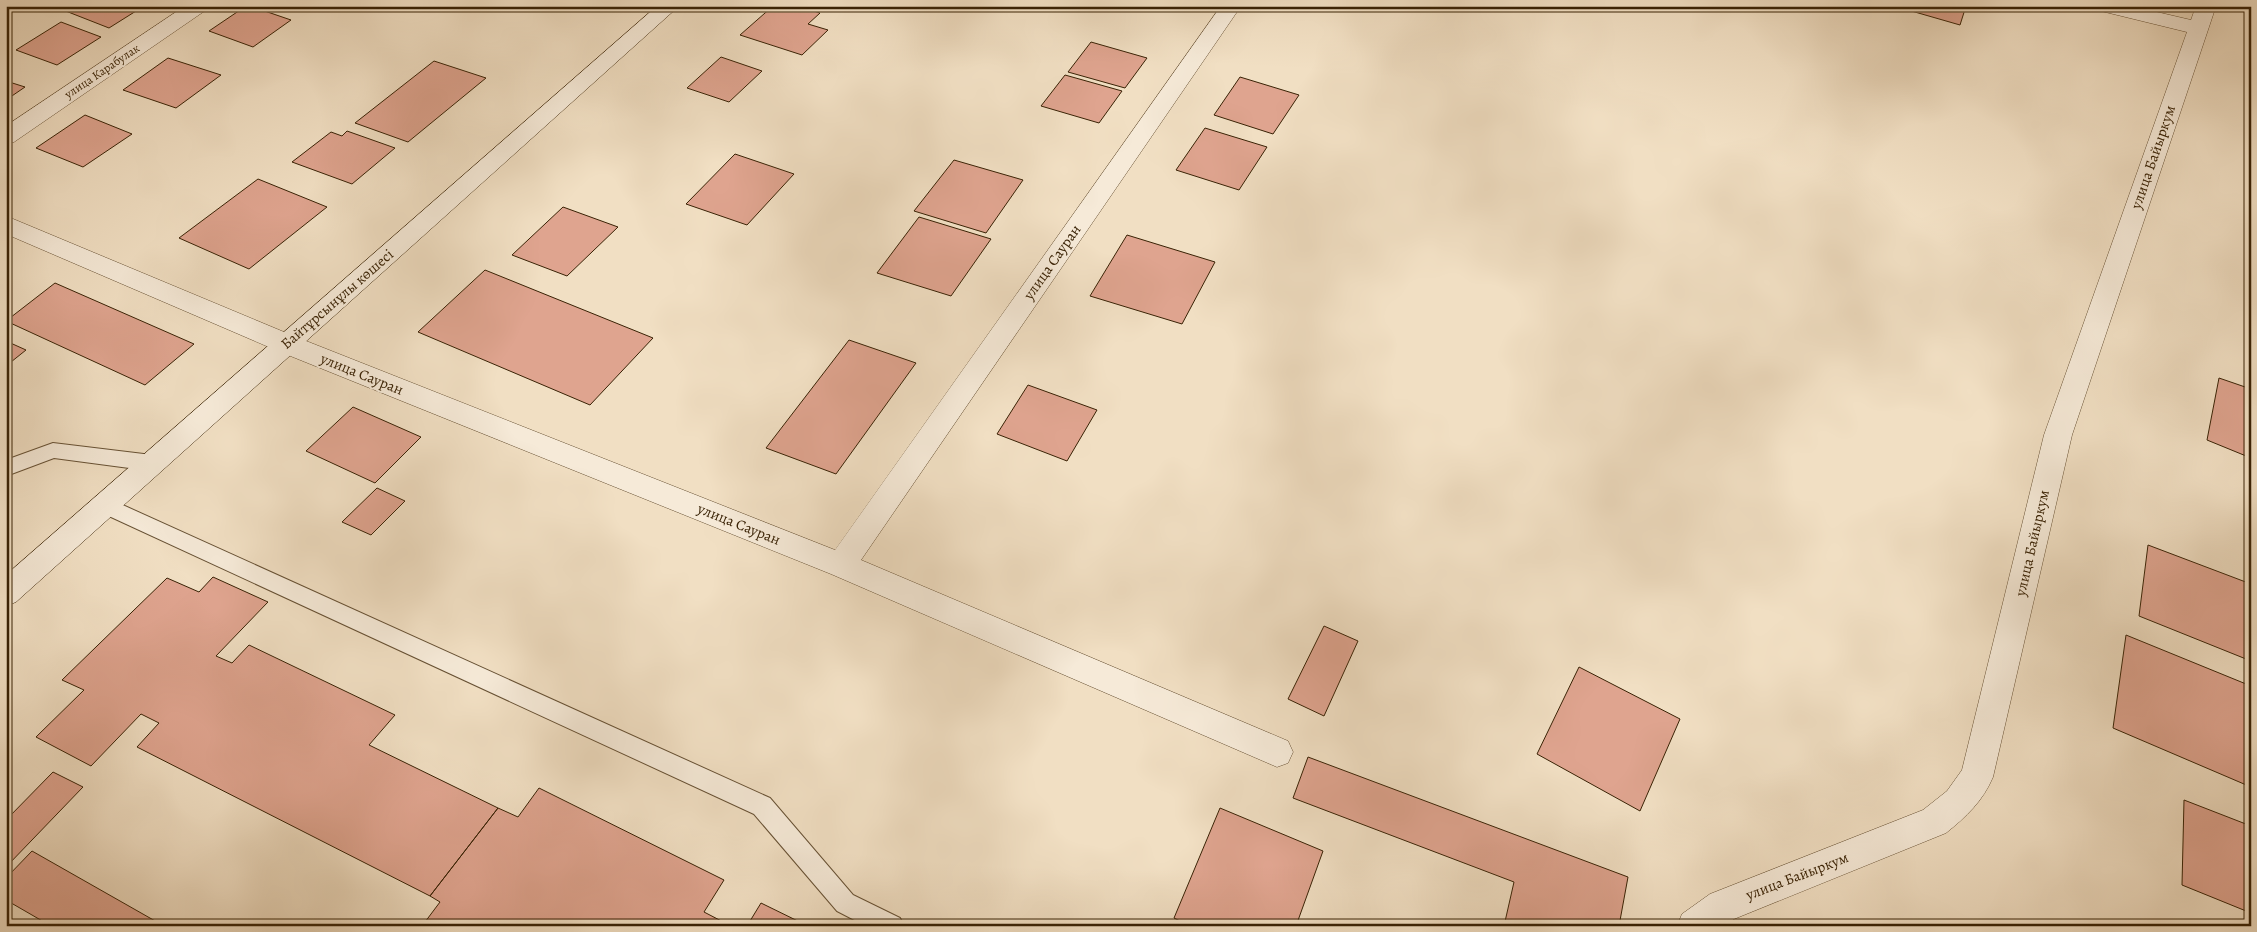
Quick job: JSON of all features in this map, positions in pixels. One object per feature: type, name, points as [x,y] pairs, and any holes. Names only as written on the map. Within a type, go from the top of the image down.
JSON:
[{"type":"street","name":"улица Карабулак","points":[[6,136],[199,6]]},
{"type":"street","name":"Байтұрсынұлы көшесі","points":[[6,593],[669,6]]},
{"type":"street","name":"улица Сауран","points":[[6,224],[287,344],[841,565],[1231,6]]},
{"type":"street","points":[[2104,6],[2202,17]]},
{"type":"street","name":"улица Байыркум","points":[[1694,926],[1722,906],[1934,822],[1959,802],[1977,776],[2058,435],[2202,17]]},
{"type":"street","points":[[841,565],[1277,752]]},
{"type":"lane","points":[[6,468],[53,450],[152,463]]},
{"type":"lane","points":[[105,505],[762,806],[845,902],[892,926]]},
{"type":"building","points":[[61,6],[144,6],[109,28],[58,8]]},
{"type":"building","points":[[246,6],[291,20],[253,47],[209,31]]},
{"type":"building","points":[[773,6],[798,6],[820,13],[808,24],[828,30],[802,55],[740,35]]},
{"type":"building","points":[[1894,6],[1966,6],[1960,25]]},
{"type":"building","points":[[61,22],[101,37],[57,65],[16,50]]},
{"type":"building","points":[[1091,42],[1147,58],[1125,88],[1068,72]]},
{"type":"building","points":[[721,57],[762,71],[729,102],[687,88]]},
{"type":"building","points":[[168,58],[221,75],[176,108],[123,90]]},
{"type":"building","points":[[434,61],[486,78],[408,142],[355,123]]},
{"type":"building","points":[[1065,75],[1122,91],[1099,123],[1041,106]]},
{"type":"building","points":[[1240,77],[1299,95],[1273,134],[1214,115]]},
{"type":"building","points":[[6,81],[25,87],[6,100]]},
{"type":"building","points":[[85,115],[132,134],[83,167],[36,148]]},
{"type":"building","points":[[1205,128],[1267,147],[1239,190],[1176,170]]},
{"type":"building","points":[[347,131],[395,148],[352,184],[292,162],[331,132],[342,136]]},
{"type":"building","points":[[735,154],[794,174],[747,225],[686,204]]},
{"type":"building","points":[[954,160],[1023,180],[986,233],[914,211]]},
{"type":"building","points":[[258,179],[327,207],[249,269],[179,238]]},
{"type":"building","points":[[563,207],[618,227],[567,276],[512,255]]},
{"type":"building","points":[[919,217],[991,239],[951,296],[877,273]]},
{"type":"building","points":[[1127,235],[1215,262],[1182,324],[1090,296]]},
{"type":"building","points":[[485,270],[653,338],[590,405],[418,332]]},
{"type":"building","points":[[55,283],[194,344],[145,385],[6,321]]},
{"type":"building","points":[[849,340],[916,363],[836,474],[766,448]]},
{"type":"building","points":[[6,341],[26,350],[6,366]]},
{"type":"building","points":[[2219,378],[2251,389],[2251,458],[2207,440]]},
{"type":"building","points":[[1028,385],[1097,410],[1067,461],[997,434]]},
{"type":"building","points":[[353,407],[421,437],[375,483],[306,451]]},
{"type":"building","points":[[377,488],[405,501],[371,535],[342,522]]},
{"type":"building","points":[[2148,545],[2251,584],[2251,661],[2139,616]]},
{"type":"building","points":[[213,577],[268,602],[216,656],[232,663],[249,645],[395,715],[369,745],[498,808],[430,896],[137,747],[159,723],[141,714],[91,766],[36,737],[84,690],[62,680],[167,578],[199,592]]},
{"type":"building","points":[[1324,626],[1358,641],[1324,716],[1288,699]]},
{"type":"building","points":[[2126,635],[2251,686],[2251,787],[2113,728]]},
{"type":"building","points":[[1579,667],[1680,719],[1640,811],[1537,754]]},
{"type":"building","points":[[1308,757],[1628,877],[1619,926],[1504,926],[1514,882],[1293,798]]},
{"type":"building","points":[[53,772],[83,787],[6,867],[6,820]]},
{"type":"building","points":[[539,788],[724,880],[704,912],[731,926],[422,926],[440,902],[430,896],[498,808],[518,817]]},
{"type":"building","points":[[2184,800],[2251,826],[2251,913],[2182,885]]},
{"type":"building","points":[[1220,808],[1323,851],[1296,926],[1190,926],[1174,918]]},
{"type":"building","points":[[32,851],[164,926],[51,926],[6,900],[6,878]]},
{"type":"building","points":[[761,903],[808,926],[747,926]]}]
